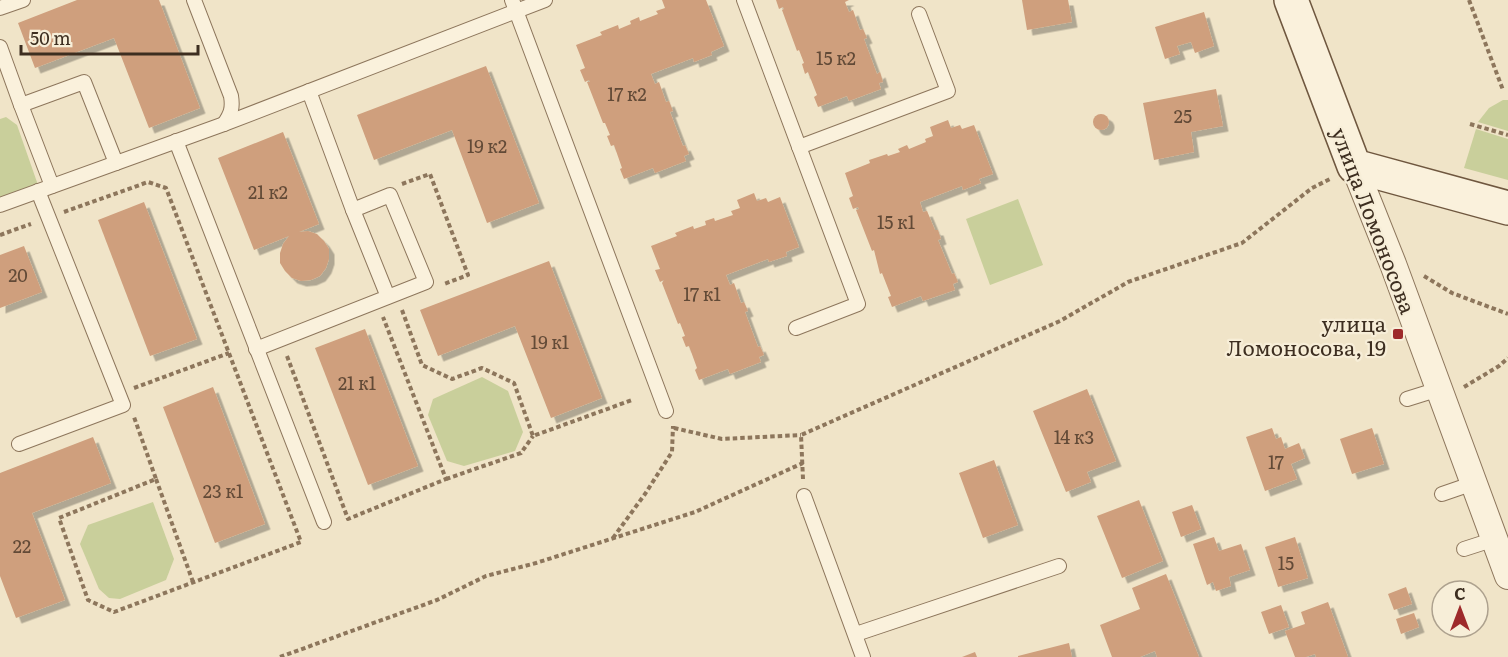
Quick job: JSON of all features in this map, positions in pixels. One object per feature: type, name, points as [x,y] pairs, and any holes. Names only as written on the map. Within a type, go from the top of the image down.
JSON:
[{"type":"street","name":"улица Ломоносова","points":[[1291,0],[1441,393],[1508,576]]},
{"type":"street","points":[[1354,166],[1508,208]]},
{"type":"lane","points":[[0,8],[23,0]]},
{"type":"lane","points":[[194,0],[231,96],[233,106],[224,124]]},
{"type":"lane","points":[[0,205],[309,91],[514,5],[545,0]]},
{"type":"lane","points":[[744,0],[858,304],[796,328]]},
{"type":"lane","points":[[514,5],[666,411]]},
{"type":"lane","points":[[799,147],[948,91],[919,14]]},
{"type":"lane","points":[[0,47],[52,186]]},
{"type":"lane","points":[[21,105],[84,82],[116,163]]},
{"type":"lane","points":[[309,91],[353,210],[394,297]]},
{"type":"lane","points":[[176,141],[324,522]]},
{"type":"lane","points":[[19,444],[123,405],[38,191]]},
{"type":"lane","points":[[256,349],[394,297],[426,282],[390,195],[353,210]]},
{"type":"lane","points":[[1407,399],[1441,393]]},
{"type":"lane","points":[[1442,494],[1474,483]]},
{"type":"lane","points":[[804,495],[863,657]]},
{"type":"lane","points":[[1464,549],[1495,539]]},
{"type":"lane","points":[[856,634],[1059,566]]},
{"type":"path","points":[[1469,0],[1503,90]]},
{"type":"path","points":[[1470,124],[1508,135]]},
{"type":"path","points":[[674,428],[722,439],[801,435],[1060,321],[1128,282],[1242,243],[1312,188],[1354,166]]},
{"type":"path","points":[[400,185],[430,174],[468,275],[438,286]]},
{"type":"path","points":[[0,235],[148,182],[166,188],[301,542],[114,612],[88,600],[59,518],[156,478]]},
{"type":"path","points":[[1414,271],[1452,293],[1508,314]]},
{"type":"path","points":[[446,479],[380,308],[394,297],[422,365],[452,380],[482,368],[514,383],[533,436]]},
{"type":"path","points":[[125,391],[229,353]]},
{"type":"path","points":[[286,353],[348,519],[446,479],[521,453],[533,436],[632,400]]},
{"type":"path","points":[[1441,393],[1460,390],[1508,358]]},
{"type":"path","points":[[612,538],[645,494],[672,452],[674,428],[666,411]]},
{"type":"path","points":[[133,413],[193,582]]},
{"type":"path","points":[[801,435],[804,495]]},
{"type":"path","points":[[280,657],[437,600],[486,576],[646,530],[695,513],[802,463]]},
{"type":"green space","points":[[1503,100],[1508,100],[1508,131],[1478,122],[1489,108]]},
{"type":"green space","points":[[6,117],[17,125],[38,185],[0,199],[0,119]]},
{"type":"green space","points":[[1476,129],[1508,139],[1508,180],[1464,168]]},
{"type":"green space","points":[[1018,199],[1043,265],[990,285],[966,219]]},
{"type":"green space","points":[[482,377],[508,391],[523,432],[515,451],[464,466],[447,461],[428,415],[433,399]]},
{"type":"green space","points":[[153,502],[174,559],[166,580],[120,599],[109,598],[99,589],[80,544],[88,525]]},
{"type":"building","points":[[77,0],[159,0],[200,108],[149,128],[114,38],[35,68],[18,23]]},
{"type":"building","points":[[662,0],[706,0],[724,46],[711,52],[712,55],[694,62],[693,58],[651,74],[655,84],[659,82],[666,102],[669,101],[673,111],[670,112],[683,146],[685,145],[689,154],[684,156],[686,161],[655,173],[653,168],[624,179],[614,145],[611,146],[607,136],[610,135],[587,82],[590,82],[589,80],[585,82],[580,70],[585,68],[576,45],[602,35],[600,32],[618,25],[619,29],[631,24],[630,21],[639,17],[640,21],[658,14],[656,11],[665,8]]},
{"type":"building","points":[[776,0],[849,0],[845,2],[849,12],[853,10],[860,30],[863,29],[867,38],[864,39],[877,74],[880,72],[883,82],[879,83],[881,89],[849,101],[847,96],[818,107],[814,97],[817,95],[808,72],[805,74],[802,64],[804,63],[799,50],[797,51],[782,10],[784,9],[783,7],[779,9]]},
{"type":"building","points":[[1022,0],[1068,0],[1072,22],[1027,30]]},
{"type":"building","points":[[1204,12],[1214,46],[1195,53],[1191,42],[1177,46],[1180,54],[1165,59],[1155,27]]},
{"type":"building","points":[[486,66],[539,203],[487,223],[452,130],[374,160],[357,115]]},
{"type":"building","points":[[1216,89],[1223,126],[1191,132],[1194,152],[1154,160],[1143,103]]},
{"type":"building","points":[[1098,114],[1104,114],[1109,122],[1107,128],[1098,130],[1093,125],[1093,119]]},
{"type":"building","points":[[948,120],[951,128],[960,125],[962,129],[974,125],[993,174],[979,179],[981,183],[963,190],[962,186],[920,202],[923,212],[927,211],[935,230],[938,230],[941,239],[938,240],[952,274],[954,273],[958,282],[953,284],[955,290],[923,301],[921,296],[892,307],[888,297],[891,296],[882,273],[880,274],[874,250],[872,251],[856,210],[859,209],[858,207],[853,209],[849,198],[853,196],[845,173],[870,163],[869,160],[900,152],[898,149],[907,145],[909,149],[926,142],[925,139],[933,136],[930,127]]},
{"type":"building","points":[[283,132],[319,224],[299,232],[308,231],[317,234],[329,249],[326,268],[320,276],[311,280],[301,281],[292,278],[280,263],[283,244],[289,236],[254,250],[218,158]]},
{"type":"building","points":[[754,193],[757,201],[766,198],[768,202],[780,197],[799,247],[786,252],[787,256],[769,262],[768,259],[726,275],[730,285],[734,283],[741,303],[744,302],[748,311],[745,312],[758,347],[760,346],[764,355],[759,357],[761,362],[730,374],[728,369],[699,380],[689,346],[686,347],[682,337],[685,336],[662,283],[664,280],[660,282],[655,270],[660,269],[651,246],[677,236],[675,233],[693,226],[694,229],[706,225],[705,221],[714,218],[715,221],[733,215],[731,211],[740,208],[737,200]]},
{"type":"building","points":[[144,202],[197,339],[150,356],[98,220]]},
{"type":"building","points":[[24,246],[42,292],[0,308],[0,255]]},
{"type":"building","points":[[549,261],[602,398],[551,418],[515,326],[438,356],[420,310]]},
{"type":"building","points":[[365,329],[418,466],[368,485],[315,348]]},
{"type":"building","points":[[213,387],[265,524],[215,543],[163,407]]},
{"type":"building","points":[[1087,389],[1116,461],[1087,472],[1091,482],[1066,492],[1033,411]]},
{"type":"building","points":[[1272,428],[1276,439],[1281,437],[1285,449],[1299,443],[1305,458],[1291,464],[1297,479],[1265,491],[1246,437]]},
{"type":"building","points":[[1372,428],[1384,464],[1352,474],[1340,439]]},
{"type":"building","points":[[93,437],[111,483],[32,513],[65,600],[16,618],[0,576],[0,473]]},
{"type":"building","points":[[994,460],[1018,525],[983,538],[959,473]]},
{"type":"building","points":[[1139,500],[1163,561],[1122,578],[1097,516]]},
{"type":"building","points":[[1192,505],[1201,529],[1181,537],[1172,512]]},
{"type":"building","points":[[1214,537],[1219,551],[1241,544],[1250,570],[1229,577],[1231,586],[1216,591],[1213,582],[1207,585],[1193,544]]},
{"type":"building","points":[[1295,537],[1308,578],[1278,587],[1265,547]]},
{"type":"building","points":[[1166,574],[1199,657],[1157,657],[1155,651],[1140,657],[1112,657],[1100,625],[1140,609],[1132,588]]},
{"type":"building","points":[[1406,587],[1412,604],[1394,610],[1388,594]]},
{"type":"building","points":[[1328,602],[1348,657],[1316,657],[1315,654],[1295,657],[1285,631],[1305,624],[1301,612]]},
{"type":"building","points":[[1281,605],[1289,627],[1269,634],[1261,612]]},
{"type":"building","points":[[1414,613],[1419,627],[1401,634],[1396,619]]},
{"type":"building","points":[[1069,643],[1072,657],[1018,657],[1018,656]]},
{"type":"building","points":[[975,652],[977,657],[962,657]]},
{"type":"place","name":"улица Ломоносова, 19","points":[[1398,334]]}]
